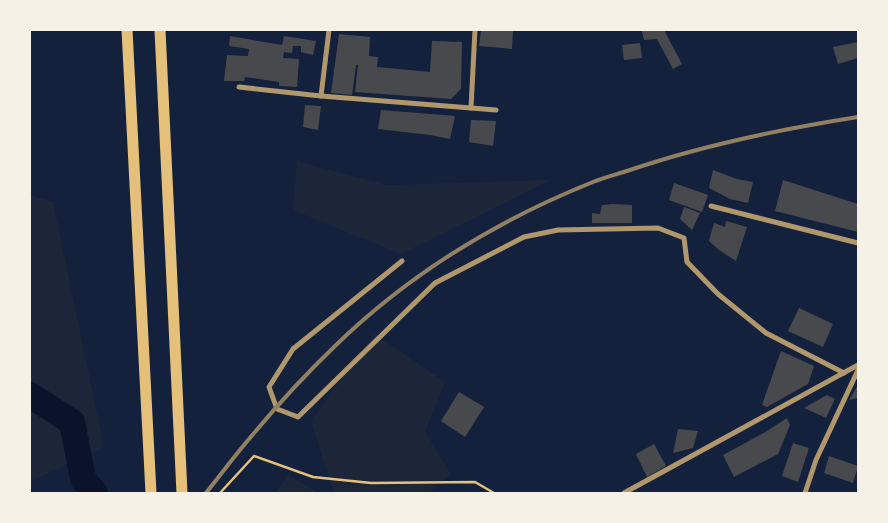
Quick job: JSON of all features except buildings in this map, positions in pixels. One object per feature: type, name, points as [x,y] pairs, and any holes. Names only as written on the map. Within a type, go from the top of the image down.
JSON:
[{"type":"highway","points":[[128,30],[150,493]]},
{"type":"highway","points":[[160,30],[182,493]]},
{"type":"street","points":[[321,96],[329,30]]},
{"type":"street","points":[[472,108],[475,30]]},
{"type":"street","points":[[240,87],[321,96],[496,110]]},
{"type":"street","points":[[711,206],[858,243]]},
{"type":"street","points":[[402,261],[293,349],[269,387],[277,409],[298,417],[435,283],[524,237],[558,230],[658,228],[684,238],[687,262],[718,294],[766,333],[844,373]]},
{"type":"street","points":[[624,493],[858,365]]},
{"type":"street","points":[[805,493],[816,460],[858,370]]},
{"type":"path","points":[[220,493],[254,456],[313,477],[371,483],[475,482],[494,493]]},
{"type":"shaded area","points":[[297,161],[386,185],[551,180],[401,254],[293,210]]},
{"type":"shaded area","points":[[30,195],[53,202],[104,447],[30,482]]},
{"type":"shaded area","points":[[374,334],[445,382],[425,432],[451,474],[429,493],[334,493],[311,421]]},
{"type":"shaded area","points":[[288,475],[315,491],[314,493],[276,493]]},
{"type":"waterway","points":[[30,395],[72,422],[83,479],[95,493]]},
{"type":"railway","points":[[206,493],[274,410],[304,377],[363,320],[424,273],[489,232],[558,197],[593,182],[658,161],[743,139],[858,117]]}]
